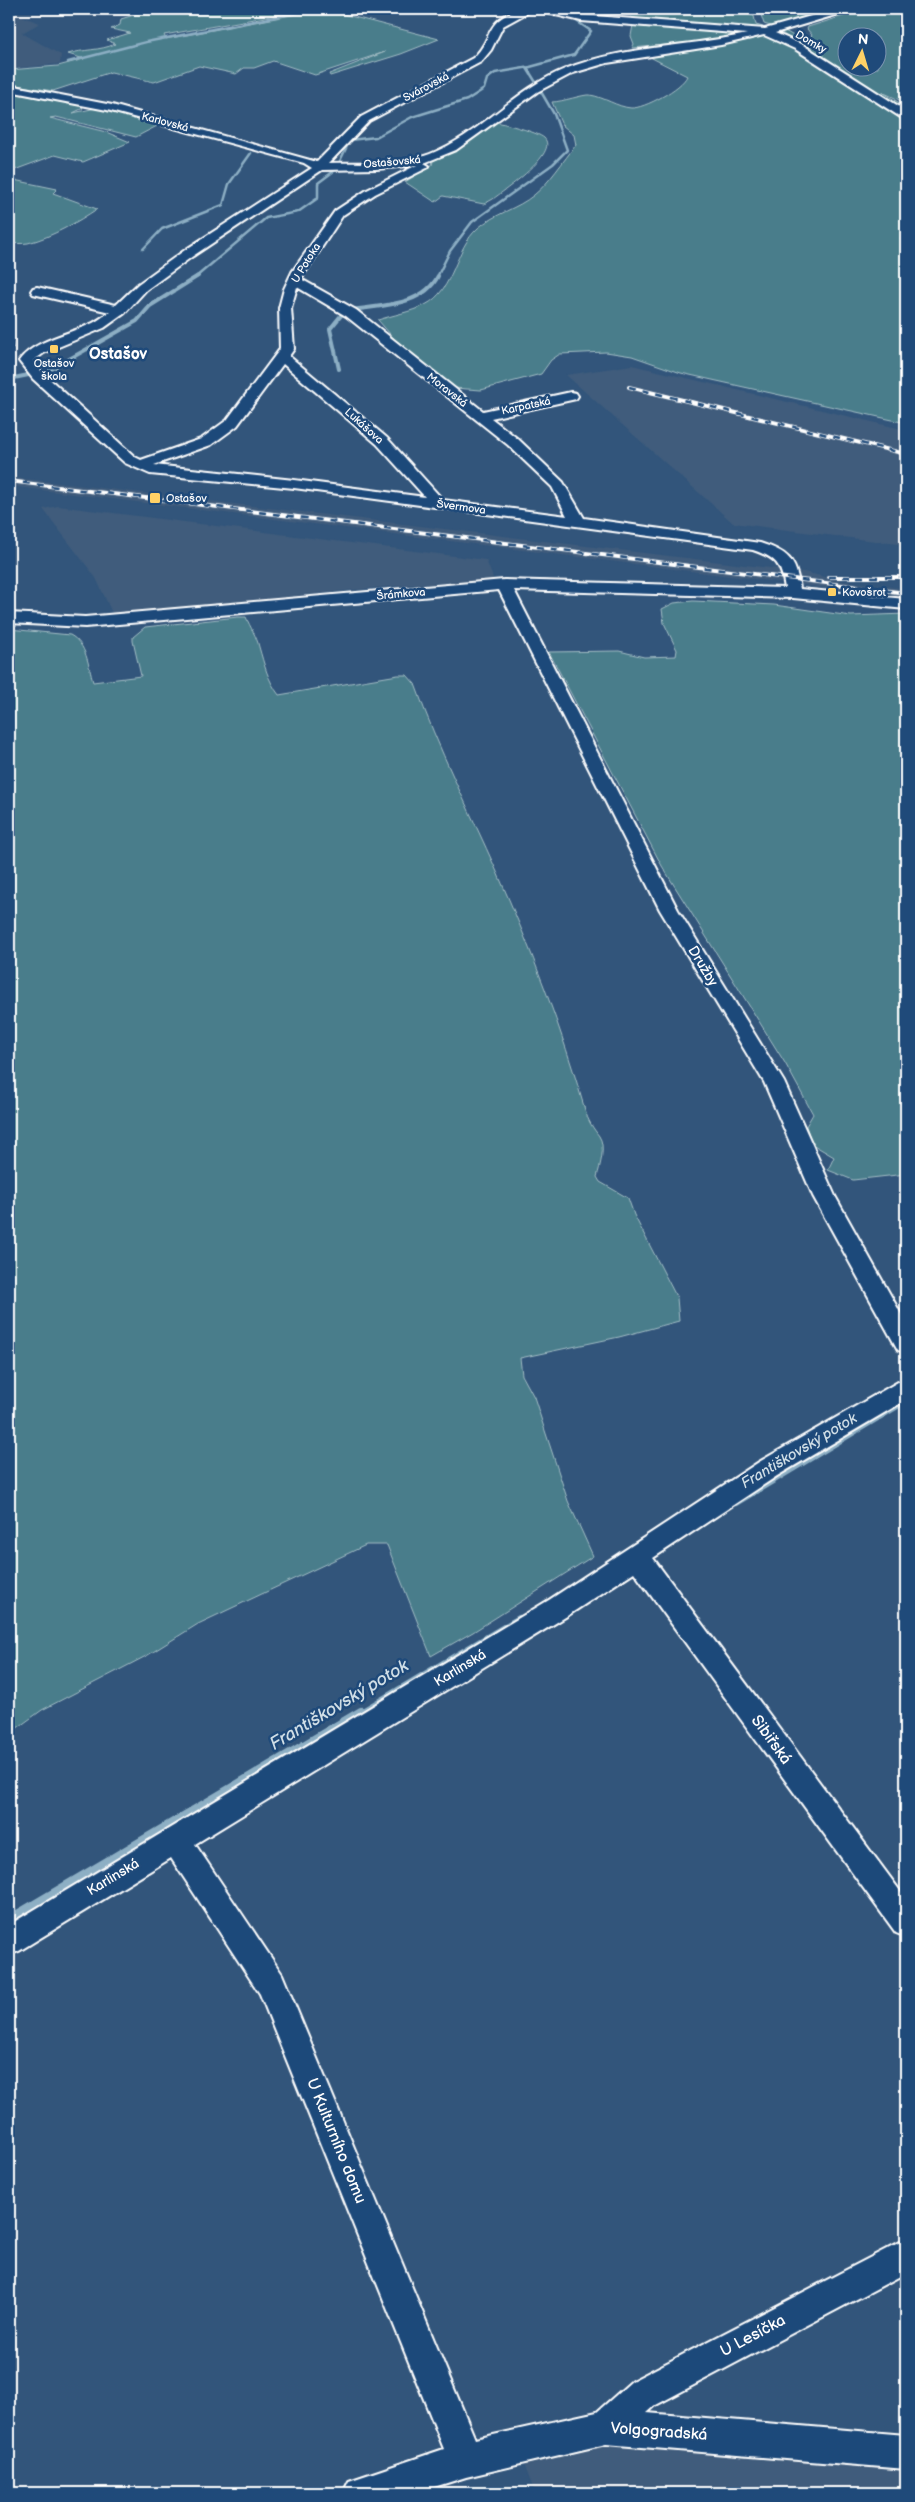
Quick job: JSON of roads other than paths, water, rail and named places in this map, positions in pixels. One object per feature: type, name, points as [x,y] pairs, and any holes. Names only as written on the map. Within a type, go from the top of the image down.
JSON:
[{"type":"street","name":"Svárovská","points":[[318,166],[366,119],[477,60],[486,52],[493,32],[500,23],[529,9]]},
{"type":"street","name":"Domky","points":[[542,9],[625,26],[765,32],[799,47],[906,116]]},
{"type":"street","name":"Ostašovská","points":[[318,166],[400,164],[425,160],[450,149],[545,82],[568,71],[619,53],[720,43],[846,9]]},
{"type":"street","name":"Karlovská","points":[[9,88],[108,107],[318,166]]},
{"type":"street","name":"U Potoka","points":[[140,465],[206,442],[232,423],[287,348],[285,308],[294,280],[339,213],[370,192],[426,164],[425,160]]},
{"type":"street","points":[[9,364],[26,361],[34,353],[98,325],[120,310],[142,287],[189,253],[313,173],[318,166]]},
{"type":"street","name":"Moravská","points":[[294,280],[351,313],[531,457],[558,485],[578,522]]},
{"type":"street","points":[[37,291],[120,310]]},
{"type":"street","name":"Lukášova","points":[[282,357],[382,442],[439,504]]},
{"type":"street","name":"Švermova","points":[[26,361],[37,374],[130,460],[155,471],[294,484],[755,546],[776,554],[790,567],[794,593]]},
{"type":"street","name":"Karpatská","points":[[481,416],[571,396]]},
{"type":"street","name":"Šrámkova","points":[[9,618],[85,622],[504,585],[794,593]]},
{"type":"street","name":"Družby","points":[[504,585],[669,910],[774,1082],[824,1196],[906,1344]]},
{"type":"street","points":[[794,593],[906,604]]},
{"type":"street","name":"Karlinská","points":[[9,1941],[558,1608],[768,1469],[906,1389]]},
{"type":"street","name":"Sibiřská","points":[[636,1555],[906,1923]]},
{"type":"street","name":"U Kulturního domu","points":[[175,1839],[271,1984],[466,2459]]},
{"type":"street","name":"U Lesíčka","points":[[606,2427],[644,2393],[906,2255]]},
{"type":"street","name":"Volgogradská","points":[[361,2493],[466,2459],[606,2427],[906,2452]]},
{"type":"waterway","points":[[68,62],[146,42],[316,9]]},
{"type":"waterway","points":[[572,16],[581,9]]},
{"type":"waterway","points":[[339,163],[350,140],[376,137],[412,117],[467,100],[484,89],[487,79],[495,73],[530,67],[574,55],[591,31],[572,18]]},
{"type":"waterway","points":[[529,68],[527,68],[537,84]]},
{"type":"waterway","points":[[437,277],[450,251],[472,222],[553,164],[567,150],[554,114],[540,90]]},
{"type":"waterway","points":[[143,249],[162,229],[223,205],[229,184],[251,153]]},
{"type":"waterway","points":[[196,277],[266,218],[298,212],[318,198],[318,183],[338,168]]},
{"type":"waterway","points":[[9,379],[48,371],[137,321],[150,306],[198,276]]},
{"type":"waterway","points":[[352,310],[388,305],[412,299],[431,286],[438,276]]},
{"type":"waterway","points":[[339,369],[330,329],[343,313]]},
{"type":"waterway","name":"Františkovský potok","points":[[736,1503],[906,1401]]},
{"type":"waterway","name":"Františkovský potok","points":[[359,1713],[519,1618]]},
{"type":"waterway","name":"Františkovský potok","points":[[9,1919],[361,1711]]},
{"type":"railway","points":[[629,387],[906,454]]},
{"type":"railway","points":[[9,481],[906,593]]},
{"type":"railway","points":[[829,577],[906,577]]},
{"type":"place","name":"Ostašov škola","points":[[54,349]]},
{"type":"place","name":"Ostašov","points":[[155,498]]},
{"type":"place","name":"Kovošrot","points":[[832,592]]},
{"type":"district","name":"Ostašov","points":[[118,354]]}]
